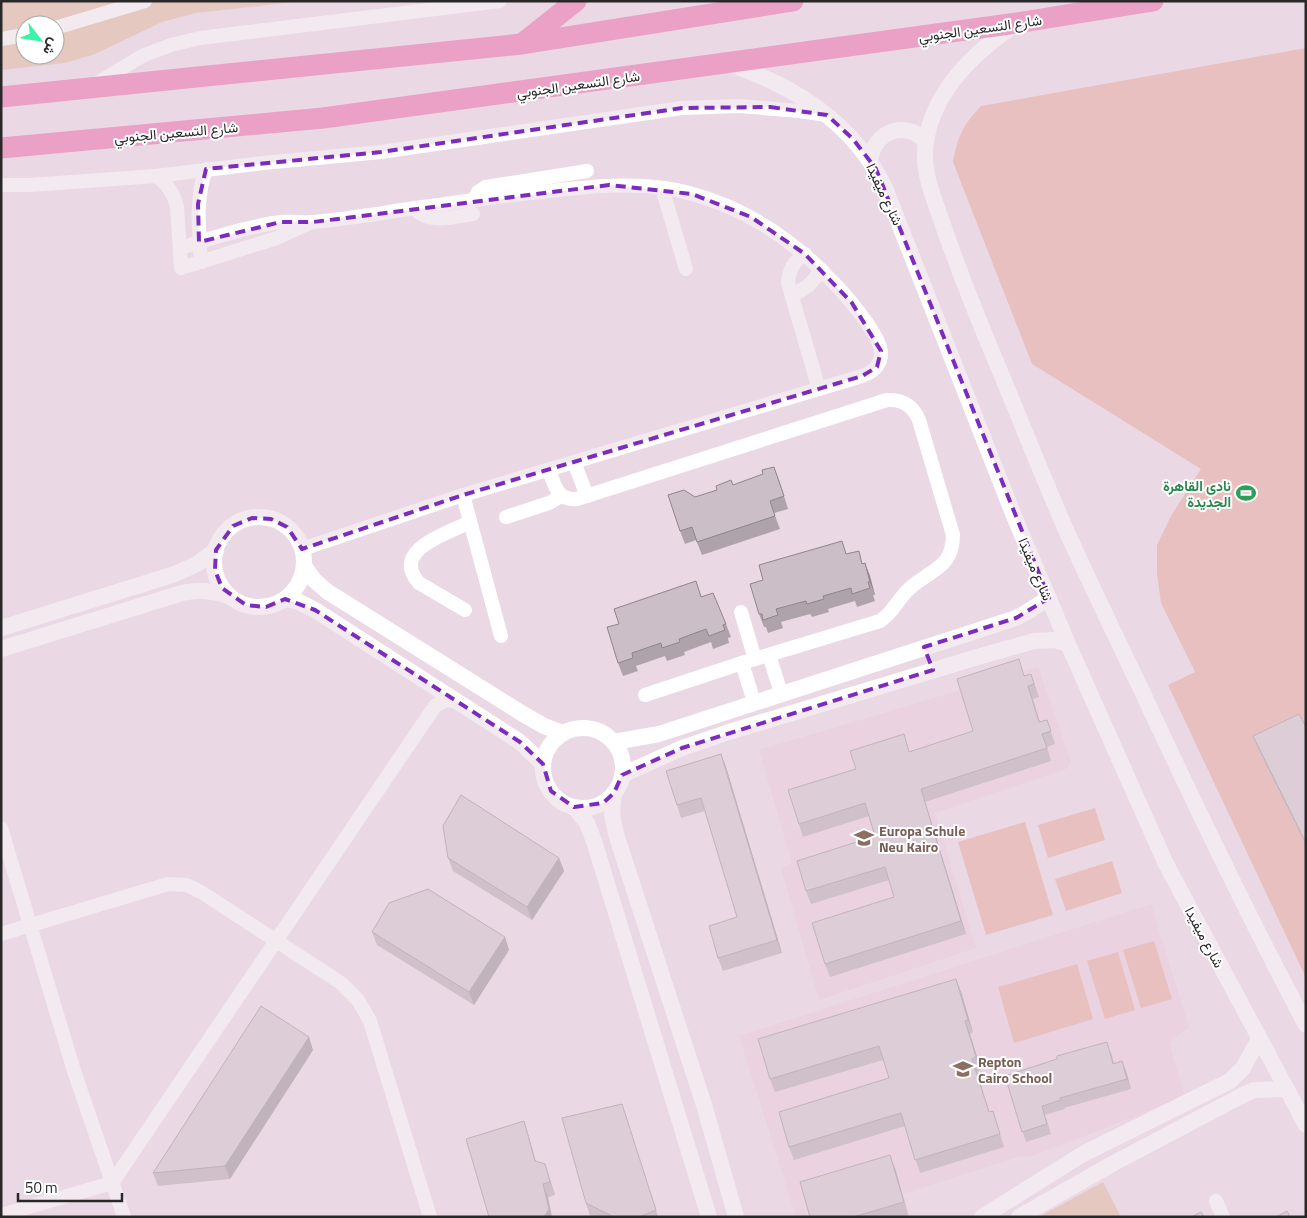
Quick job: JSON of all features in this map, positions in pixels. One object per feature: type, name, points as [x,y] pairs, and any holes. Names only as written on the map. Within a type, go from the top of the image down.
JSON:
[{"type":"main road","points":[[522,44],[576,1]]},
{"type":"main road","points":[[1,97],[522,44],[793,1]]},
{"type":"main road","name":"شارع التسعين الجنوبي","points":[[1,148],[323,118],[726,64],[1017,23],[1154,1]]},
{"type":"street","points":[[65,25],[145,1]]},
{"type":"street","points":[[90,88],[142,56],[171,45],[200,38],[500,1]]},
{"type":"street","points":[[1017,23],[994,38],[974,57],[955,78],[940,101],[929,126],[926,141],[926,172],[930,186],[966,290],[1066,530],[1184,781],[1306,1025]]},
{"type":"street","points":[[1,39],[15,37]]},
{"type":"street","name":"شارع ميفيدا","points":[[726,64],[748,70],[783,86],[809,102],[827,115],[853,139],[870,160],[885,188],[1014,516],[1068,644],[1166,864],[1306,1125]]},
{"type":"street","points":[[1,185],[30,185],[156,176],[206,169],[381,152],[682,108],[740,106],[779,108],[827,115]]},
{"type":"street","points":[[870,160],[872,152],[881,138],[895,131],[910,131],[926,141]]},
{"type":"street","points":[[201,262],[198,204],[206,169]]},
{"type":"street","points":[[474,200],[478,192],[486,187],[588,171]]},
{"type":"street","points":[[156,176],[168,186],[177,207],[181,268],[277,238],[313,222]]},
{"type":"street","points":[[180,248],[271,223],[313,222],[474,200],[609,185],[662,188],[692,194],[732,208],[769,228],[805,254],[852,303],[877,340],[881,350],[880,362],[873,371],[862,376],[463,496],[302,549]]},
{"type":"street","points":[[662,188],[686,269]]},
{"type":"street","points":[[414,208],[422,216],[434,219],[474,214]]},
{"type":"street","points":[[805,254],[794,263],[788,282],[819,389]]},
{"type":"street","points":[[792,296],[808,285],[822,270]]},
{"type":"street","points":[[550,470],[557,492],[561,496],[572,500],[887,400],[899,400],[910,406],[919,420],[952,528],[953,543],[948,558],[938,569],[909,589],[889,614],[880,621],[645,695]]},
{"type":"street","points":[[574,462],[587,496]]},
{"type":"street","points":[[463,496],[501,636]]},
{"type":"street","points":[[506,517],[549,503],[561,496]]},
{"type":"street","points":[[1,649],[192,591],[210,591],[229,596],[242,604],[256,607],[276,604],[285,599],[296,588],[304,566],[302,549],[287,527],[262,517],[242,521],[233,526],[220,540],[216,550],[215,570],[218,579],[229,596]]},
{"type":"street","points":[[465,610],[419,583],[414,578],[411,564],[412,558],[420,547],[470,522]]},
{"type":"street","points":[[1,628],[175,574],[197,564],[216,550]]},
{"type":"street","points":[[304,566],[314,580],[328,592],[523,714],[544,726],[563,733]]},
{"type":"street","points":[[614,742],[658,734],[1016,618],[1049,598]]},
{"type":"street","points":[[285,599],[309,606],[453,698],[520,742],[543,764]]},
{"type":"street","points":[[741,612],[754,702]]},
{"type":"street","points":[[972,632],[981,656]]},
{"type":"street","points":[[622,775],[682,748],[933,670],[1034,641],[1055,640],[1068,644]]},
{"type":"street","points":[[924,647],[933,670]]},
{"type":"street","points":[[769,655],[781,693]]},
{"type":"street","points":[[453,698],[461,674]]},
{"type":"street","points":[[1,1215],[112,1183],[435,706],[453,698]]},
{"type":"street","points":[[614,794],[602,803],[589,807],[574,807],[565,804],[551,791],[544,774],[543,764],[547,752],[554,741],[563,733],[574,729],[590,729],[606,734],[620,752],[623,763],[622,775],[614,794],[612,814],[616,834],[704,1105],[736,1217]]},
{"type":"street","points":[[574,807],[587,823],[594,841],[709,1217]]},
{"type":"street","points":[[1,828],[74,1070],[124,1217]]},
{"type":"street","points":[[1,934],[168,884],[187,885],[201,892],[276,940],[341,983],[365,1010],[430,1217]]},
{"type":"street","points":[[982,1217],[1049,1174],[1103,1144],[1230,1081],[1243,1068],[1259,1039]]},
{"type":"street","points":[[1019,1217],[1114,1163],[1243,1095],[1254,1090],[1285,1089]]},
{"type":"street","points":[[1103,1144],[1114,1163]]},
{"type":"street","points":[[1216,1202],[1222,1217]]},
{"type":"highlighted area","points":[[770,107],[827,115],[853,139],[876,169],[1049,598],[1016,618],[924,647],[933,670],[682,748],[622,775],[614,793],[603,803],[574,807],[551,791],[543,764],[520,742],[315,610],[285,599],[266,607],[246,605],[222,588],[215,570],[216,550],[233,526],[252,518],[271,519],[287,527],[302,549],[463,495],[862,376],[877,367],[881,351],[852,303],[805,254],[751,217],[692,194],[609,185],[313,222],[281,222],[199,242],[198,204],[206,169],[381,152],[682,108]]},
{"type":"shaded area","points":[[1,1],[303,1],[196,13],[162,22],[95,54],[65,63],[65,15],[15,15],[15,65],[47,65],[1,70]]},
{"type":"shaded area","name":"نادى القاهرة الجديدة","points":[[1306,48],[1306,978],[1168,685],[1195,672],[1161,603],[1157,574],[1157,545],[1171,516],[1201,469],[1032,364],[953,162],[962,131],[981,106]]},
{"type":"shaded area","name":"Europa Schule Neu Kairo","points":[[1038,667],[1071,762],[1066,769],[935,813],[976,948],[819,1000],[781,869],[792,863],[759,750]]},
{"type":"shaded area","points":[[1095,808],[1105,840],[1048,858],[1038,825]]},
{"type":"shaded area","points":[[1025,822],[1053,915],[986,935],[958,842]]},
{"type":"shaded area","points":[[1112,861],[1122,893],[1066,911],[1055,879]]},
{"type":"shaded area","name":"Repton Cairo School","points":[[1151,904],[1189,1027],[1169,1043],[1185,1096],[1029,1157],[1021,1156],[903,1194],[910,1217],[796,1217],[739,1036]]},
{"type":"shaded area","points":[[1154,941],[1172,999],[1141,1008],[1123,950]]},
{"type":"shaded area","points":[[1118,952],[1135,1010],[1105,1019],[1087,961]]},
{"type":"shaded area","points":[[1077,964],[1093,1019],[1014,1043],[998,987]]},
{"type":"shaded area","points":[[1103,1182],[1121,1217],[1039,1217]]},
{"type":"building","points":[[774,467],[784,496],[770,501],[775,516],[697,542],[692,527],[680,531],[668,495],[684,490],[695,497],[717,490],[716,486],[731,480],[733,485],[763,474],[762,470]]},
{"type":"building","points":[[842,541],[846,554],[859,551],[862,564],[865,563],[870,588],[852,594],[851,588],[823,596],[824,599],[807,604],[806,601],[776,609],[778,615],[763,620],[762,614],[759,614],[750,584],[763,580],[759,565]]},
{"type":"building","points":[[696,581],[701,597],[713,593],[726,624],[723,625],[725,630],[709,636],[706,629],[679,639],[680,642],[662,648],[661,643],[632,653],[633,658],[618,663],[607,627],[619,624],[614,609]]},
{"type":"building","points":[[1019,659],[1024,676],[1031,674],[1034,684],[1028,686],[1039,722],[1047,720],[1051,731],[1042,734],[1047,748],[921,789],[961,921],[825,964],[812,923],[894,897],[885,867],[806,891],[797,861],[875,836],[865,803],[799,824],[788,790],[856,769],[850,751],[904,734],[909,752],[973,731],[957,679]]},
{"type":"building","points":[[1299,714],[1306,727],[1306,843],[1253,736]]},
{"type":"building","points":[[721,754],[777,940],[718,958],[709,926],[737,917],[701,798],[677,805],[666,771]]},
{"type":"building","points":[[461,795],[559,858],[527,907],[448,858],[443,826]]},
{"type":"building","points":[[428,889],[505,937],[469,992],[372,932],[389,903]]},
{"type":"building","points":[[956,979],[968,1020],[965,1021],[976,1057],[972,1059],[989,1112],[993,1111],[1000,1134],[915,1160],[901,1113],[789,1147],[779,1112],[889,1078],[879,1046],[770,1079],[758,1039]]},
{"type":"building","points":[[261,1006],[309,1037],[225,1166],[153,1173]]},
{"type":"building","points":[[1107,1042],[1113,1064],[1122,1061],[1127,1079],[1060,1098],[1061,1100],[1042,1106],[1047,1124],[1022,1132],[1005,1076],[1057,1059],[1057,1056]]},
{"type":"building","points":[[622,1104],[656,1210],[639,1217],[614,1217],[586,1203],[562,1118]]},
{"type":"building","points":[[524,1121],[535,1161],[545,1164],[550,1182],[543,1184],[549,1209],[544,1217],[489,1217],[466,1139]]},
{"type":"building","points":[[890,1155],[904,1202],[853,1217],[810,1217],[800,1182]]},
{"type":"building","points":[[1287,1211],[1290,1217],[1276,1217]]},
{"type":"building","points":[[1201,1212],[1204,1217],[1191,1217]]},
{"type":"place","name":"نادى القاهرة الجديدة","points":[[1246,493]]},
{"type":"place","name":"Europa Schule Neu Kairo","points":[[864,838]]},
{"type":"place","name":"Repton Cairo School","points":[[963,1069]]}]
